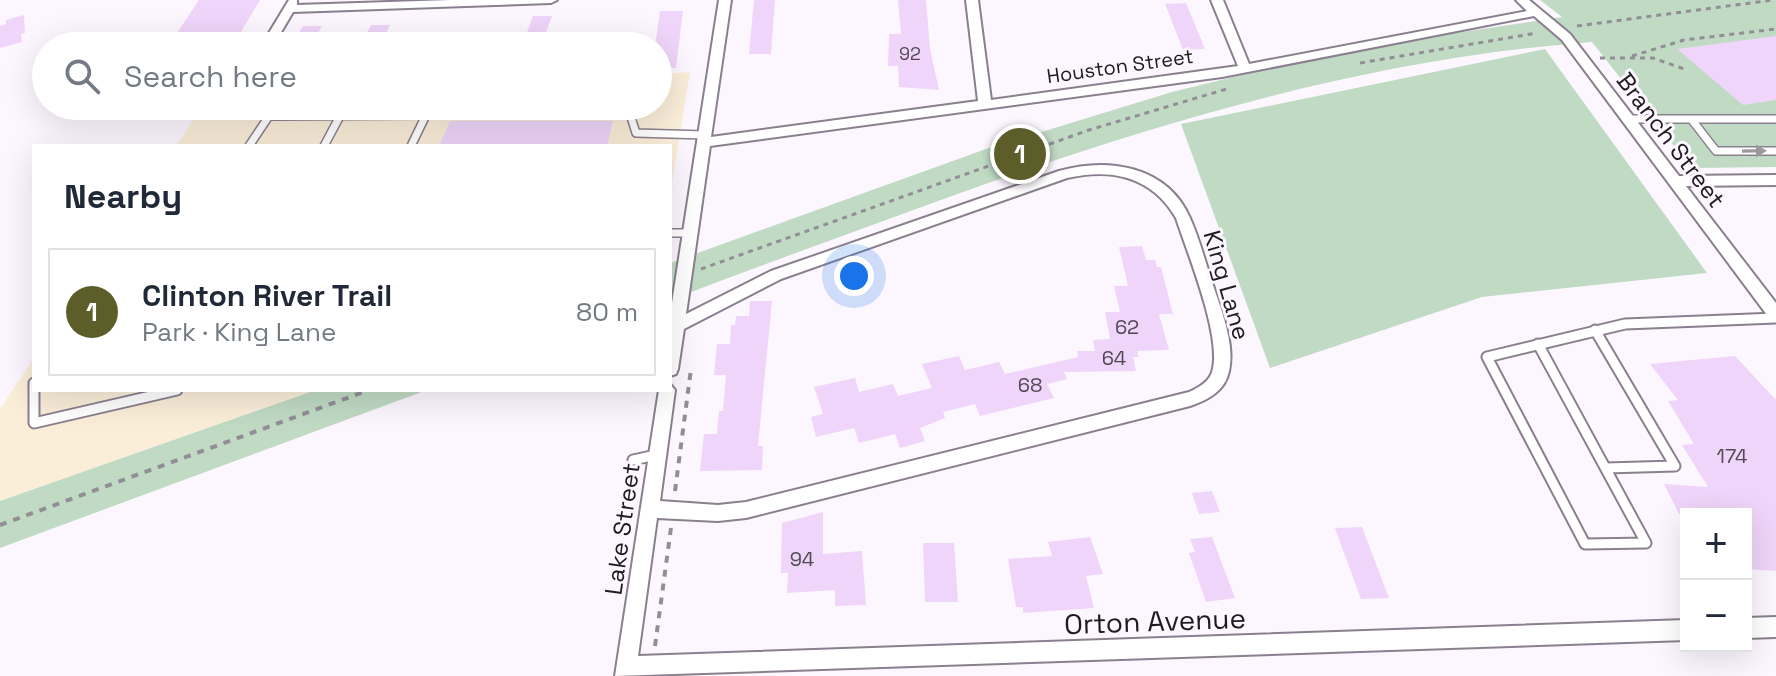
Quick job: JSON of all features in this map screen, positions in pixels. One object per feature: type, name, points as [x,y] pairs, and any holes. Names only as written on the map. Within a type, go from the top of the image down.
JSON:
[{"type":"street","points":[[276,32],[292,5],[551,0]]},
{"type":"street","points":[[672,355],[725,0]]},
{"type":"street","points":[[972,0],[985,104]]},
{"type":"street","points":[[1217,0],[1245,69]]},
{"type":"street","name":"Branch Street","points":[[1522,0],[1559,29],[1776,317]]},
{"type":"street","name":"Houston Street","points":[[704,138],[1245,69],[1538,12]]},
{"type":"street","name":"King Lane","points":[[649,509],[718,513],[746,510],[1190,399],[1213,387],[1222,363],[1221,342],[1183,218],[1174,200],[1164,189],[1147,179],[1101,168],[1064,174],[776,275],[676,326]]},
{"type":"street","points":[[1675,181],[1776,180]]},
{"type":"street","name":"Lake Street","points":[[625,672],[667,392]]},
{"type":"street","points":[[1752,628],[1776,627]]},
{"type":"street","name":"Orton Avenue","points":[[625,672],[1680,630]]},
{"type":"lane","points":[[1627,119],[1776,119]]},
{"type":"lane","points":[[250,144],[266,120]]},
{"type":"lane","points":[[325,144],[338,120]]},
{"type":"lane","points":[[412,144],[424,120]]},
{"type":"lane","points":[[632,120],[636,133],[704,138]]},
{"type":"lane","points":[[1692,120],[1716,151],[1776,151]]},
{"type":"lane","points":[[672,233],[690,233]]},
{"type":"lane","points":[[1538,344],[1646,543],[1585,544],[1487,357],[1538,344],[1595,330],[1645,322],[1776,317]]},
{"type":"lane","points":[[1595,330],[1675,466],[1606,468]]},
{"type":"lane","points":[[34,392],[34,423],[168,392]]},
{"type":"lane","points":[[633,460],[657,454]]},
{"type":"path","points":[[1356,64],[1559,29],[1773,0]]},
{"type":"path","points":[[1632,56],[1675,42],[1776,29]]},
{"type":"path","points":[[1581,57],[1653,58],[1684,69]]},
{"type":"path","points":[[684,275],[1074,135],[1240,86]]},
{"type":"path","points":[[0,525],[364,392]]},
{"type":"shaded area","points":[[690,72],[672,183],[672,144],[177,144],[194,120],[672,120],[672,73]]},
{"type":"shaded area","points":[[32,361],[32,392],[310,392],[0,501],[0,409]]},
{"type":"green space","points":[[1540,0],[1776,0],[1776,167],[1691,168],[1592,42],[1502,51],[1326,83],[1152,129],[982,185],[672,299],[672,262],[986,149],[1172,92],[1298,61],[1408,40],[1562,17]]},
{"type":"green space","points":[[1545,49],[1707,273],[1482,297],[1270,368],[1181,124]]},
{"type":"green space","points":[[310,392],[422,392],[0,548],[0,501]]},
{"type":"building","points":[[199,0],[260,0],[241,32],[178,32]]},
{"type":"building","points":[[754,0],[775,0],[771,54],[749,54]]},
{"type":"building","points":[[898,0],[926,0],[930,49],[939,90],[899,87],[898,66],[888,66],[889,34],[901,34]]},
{"type":"building","points":[[1186,3],[1205,49],[1183,50],[1165,4]]},
{"type":"building","points":[[660,11],[683,11],[676,68],[672,68],[672,32],[657,32]]},
{"type":"building","points":[[24,15],[22,42],[0,48],[0,26],[6,24],[6,20]]},
{"type":"building","points":[[533,16],[552,16],[546,32],[527,32]]},
{"type":"building","points":[[371,25],[390,25],[387,32],[367,32]]},
{"type":"building","points":[[303,26],[322,26],[319,32],[299,32]]},
{"type":"building","points":[[1776,36],[1776,100],[1743,105],[1677,49]]},
{"type":"building","points":[[450,121],[613,121],[607,144],[440,144]]},
{"type":"building","points":[[1142,246],[1146,260],[1155,260],[1157,267],[1161,267],[1173,314],[1159,314],[1169,350],[1137,351],[1139,357],[1133,357],[1136,371],[1064,372],[1067,379],[1047,384],[1054,398],[980,416],[975,404],[943,412],[945,418],[920,428],[925,441],[900,448],[895,434],[859,443],[854,428],[816,437],[811,417],[823,414],[814,387],[855,378],[859,392],[893,384],[898,396],[932,388],[922,364],[959,356],[965,370],[999,362],[1005,374],[1078,357],[1077,351],[1095,351],[1093,340],[1110,339],[1105,312],[1120,312],[1114,286],[1128,286],[1119,247]]},
{"type":"building","points":[[750,301],[772,301],[758,446],[763,446],[762,470],[700,471],[704,434],[717,434],[719,411],[723,411],[726,375],[714,375],[717,344],[730,344],[731,325],[735,325],[736,316],[749,316]]},
{"type":"building","points":[[1735,356],[1776,400],[1776,571],[1752,569],[1752,508],[1680,508],[1679,514],[1664,484],[1708,487],[1682,445],[1694,444],[1668,401],[1678,400],[1650,364]]},
{"type":"building","points":[[1212,491],[1220,512],[1199,514],[1192,493]]},
{"type":"building","points":[[823,512],[823,554],[862,551],[866,605],[835,606],[835,590],[787,593],[788,573],[781,573],[782,523]]},
{"type":"building","points":[[1362,527],[1389,598],[1361,599],[1335,528]]},
{"type":"building","points":[[1090,537],[1103,574],[1086,576],[1094,608],[1023,613],[1023,607],[1016,607],[1008,559],[1052,556],[1048,542]]},
{"type":"building","points":[[1212,537],[1235,598],[1206,602],[1189,553],[1195,552],[1190,539]]},
{"type":"building","points":[[923,543],[954,543],[958,602],[925,602]]},
{"type":"place","name":"Clinton River Trail","points":[[1020,154]]}]
